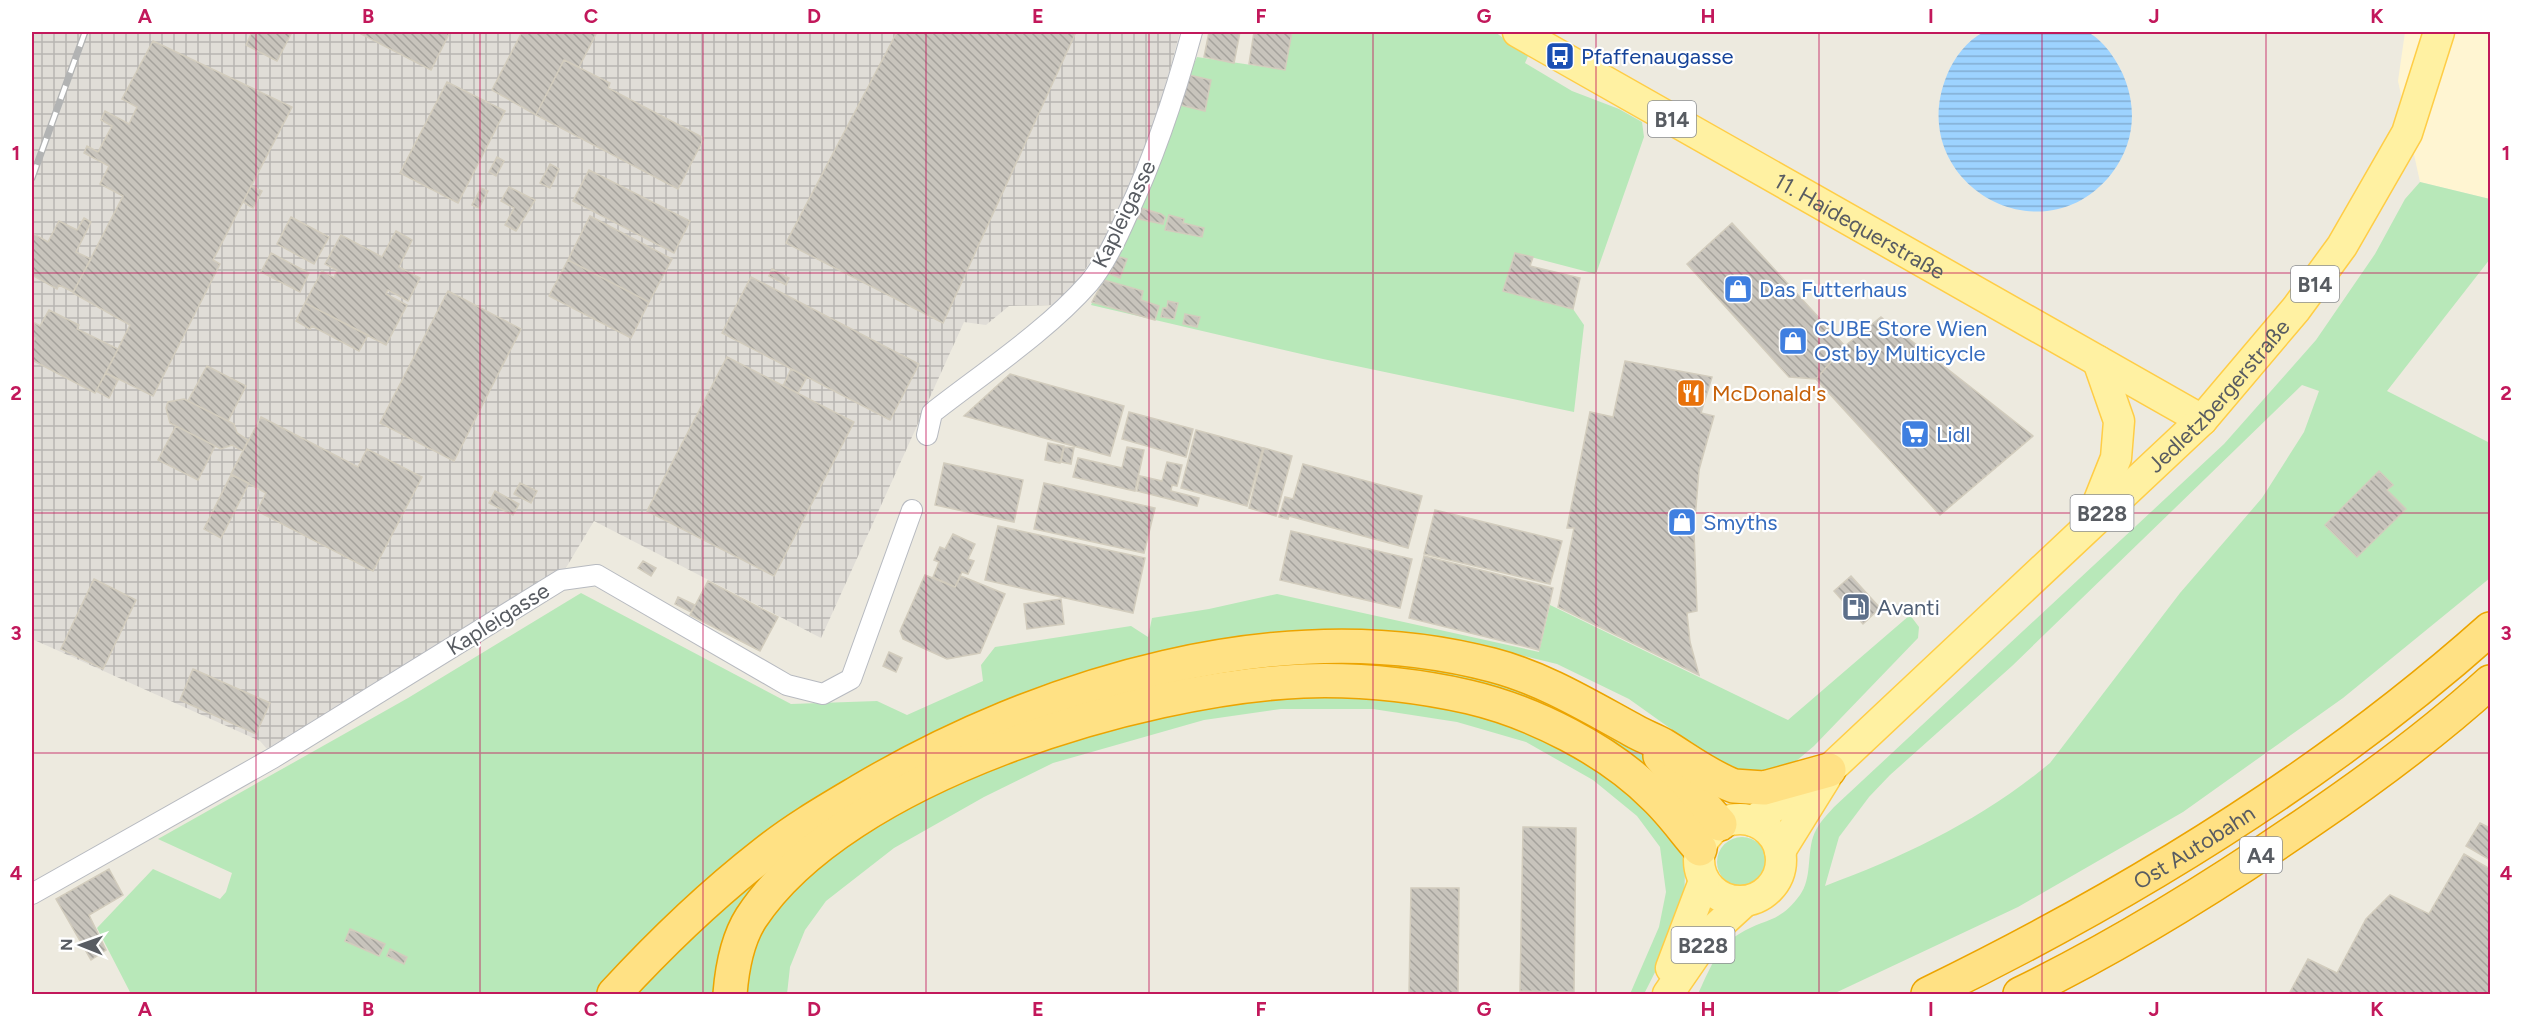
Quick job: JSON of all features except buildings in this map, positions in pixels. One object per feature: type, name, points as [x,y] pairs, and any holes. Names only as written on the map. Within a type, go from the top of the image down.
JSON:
[{"type":"highway","name":"Ost Autobahn","points":[[1928,994],[1994,963],[2167,865],[2314,767],[2443,671],[2490,629]]},
{"type":"highway","points":[[614,994],[654,951],[766,852],[823,813],[908,762],[977,729],[1047,702],[1146,673],[1198,661],[1284,650],[1353,647],[1428,652],[1469,659],[1525,676],[1593,707],[1654,740],[1714,777],[1734,786],[1764,788],[1829,770]]},
{"type":"highway","points":[[730,994],[732,966],[750,920],[783,877],[834,835],[916,786],[1010,744],[1110,712],[1203,693],[1303,681],[1388,682],[1472,698],[1541,721],[1609,759],[1654,795],[1700,849]]},
{"type":"highway","name":"Ost Autobahn","points":[[2020,994],[2076,967],[2232,875],[2398,760],[2487,686]]},
{"type":"highway","points":[[1633,730],[1665,761],[1720,824]]},
{"type":"main road","name":"11. Haidequerstraße","points":[[1518,32],[2202,420]]},
{"type":"main road","name":"Jedletzbergerstraße","points":[[1753,821],[1829,770],[2202,420],[2296,309],[2342,246],[2407,133],[2439,32]]},
{"type":"main road","name":"B228","points":[[2089,526],[2116,458],[2119,421],[2098,361]]},
{"type":"main road","name":"Jedletzbergerstraße","points":[[1780,851],[1814,801],[1829,770]]},
{"type":"main road","points":[[1742,819],[1753,821],[1771,833],[1780,851],[1781,865],[1777,878],[1769,889],[1758,897],[1745,901],[1722,897],[1704,881],[1699,860],[1704,839],[1720,824],[1742,819]]},
{"type":"main road","name":"B228","points":[[1662,994],[1704,881]]},
{"type":"main road","name":"B228","points":[[1668,994],[1710,933],[1745,901]]},
{"type":"street","name":"Kapleigasse","points":[[927,435],[932,413],[1054,319],[1091,281],[1117,238],[1146,175],[1174,98],[1192,32]]},
{"type":"street","name":"Kapleigasse","points":[[32,894],[273,758],[561,580],[597,575],[787,685],[823,694],[851,679],[912,510]]},
{"type":"shaded area","points":[[35,32],[1180,32],[1158,114],[1133,180],[1105,239],[1079,279],[1056,305],[1009,306],[986,325],[964,322],[821,638],[594,521],[564,571],[437,651],[267,749],[260,741],[32,639],[32,42]]},
{"type":"shaded area","points":[[2405,32],[2490,32],[2490,199],[2420,182],[2398,81]]},
{"type":"green space","points":[[1292,32],[1495,32],[1528,56],[1525,63],[1572,91],[1619,109],[1642,122],[1644,137],[1596,274],[1515,253],[1504,291],[1573,309],[1584,325],[1574,412],[1323,359],[1091,305],[1139,203],[1180,105],[1205,111],[1189,75],[1197,57],[1285,70]]},
{"type":"green space","points":[[2420,182],[2490,199],[2490,259],[2387,391],[2490,443],[2490,578],[2343,698],[2183,812],[2018,907],[1833,994],[1698,994],[1714,961],[1731,939],[1778,916],[1800,895],[1808,874],[1813,837],[1819,825],[1834,807],[2224,444],[2316,340],[2375,254],[2405,199]],"holes":[[[2302,385],[2319,391],[2304,432],[2262,498],[2180,593],[2050,763],[1971,819],[1914,849],[1825,886],[1839,837],[1869,797],[1890,775],[2012,666]]]},
{"type":"green space","points":[[581,593],[791,704],[877,701],[907,715],[983,681],[981,665],[995,647],[1131,626],[1148,637],[1152,618],[1209,609],[1277,594],[1539,652],[1550,605],[1788,720],[1910,615],[1919,627],[1918,638],[1814,746],[1782,773],[1753,777],[1723,766],[1629,699],[1557,664],[1474,644],[1406,636],[1326,634],[903,752],[602,994],[131,994],[97,928],[153,869],[220,899],[226,892],[232,873],[158,839],[408,698]]},
{"type":"green space","points":[[1303,656],[1362,656],[1417,661],[1471,670],[1521,684],[1569,705],[1614,733],[1657,768],[1698,812],[1687,822],[1644,774],[1599,738],[1576,725],[1523,702],[1468,686],[1417,676],[1351,671],[1253,675],[1187,685],[1099,705],[1032,727],[959,756],[888,792],[822,834],[769,882],[733,935],[722,994],[627,994],[698,923],[772,860],[851,806],[933,760],[1019,723],[1109,693],[1204,671]]},
{"type":"green space","points":[[1372,691],[1543,730],[1625,779],[1680,845],[1685,867],[1684,915],[1644,994],[1630,994],[1659,927],[1666,892],[1660,847],[1637,816],[1593,780],[1526,742],[1457,722],[1373,709],[1281,709],[1204,720],[1053,763],[984,797],[894,848],[826,901],[805,930],[790,967],[787,994],[747,994],[746,982],[758,935],[795,883],[864,831],[969,775],[1167,710]]},
{"type":"green space","points":[[1742,837],[1760,844],[1767,862],[1760,880],[1742,887],[1724,880],[1717,862],[1724,844]]},
{"type":"water","points":[[1984,32],[2085,32],[2101,42],[2118,65],[2130,96],[2132,112],[2128,143],[2112,173],[2083,199],[2050,211],[2017,209],[1987,198],[1961,176],[1944,148],[1939,113],[1947,75],[1962,50]]},
{"type":"railway","points":[[32,178],[85,32]]},
{"type":"place","name":"Pfaffenaugasse","points":[[1560,56]]},
{"type":"place","name":"Das Futterhaus","points":[[1738,289]]},
{"type":"place","name":"CUBE Store Wien Ost by Multicycle","points":[[1793,341]]},
{"type":"place","name":"McDonald's","points":[[1691,393]]},
{"type":"place","name":"Lidl","points":[[1915,434]]},
{"type":"place","name":"Smyths","points":[[1682,522]]},
{"type":"place","name":"Avanti","points":[[1856,607]]}]
